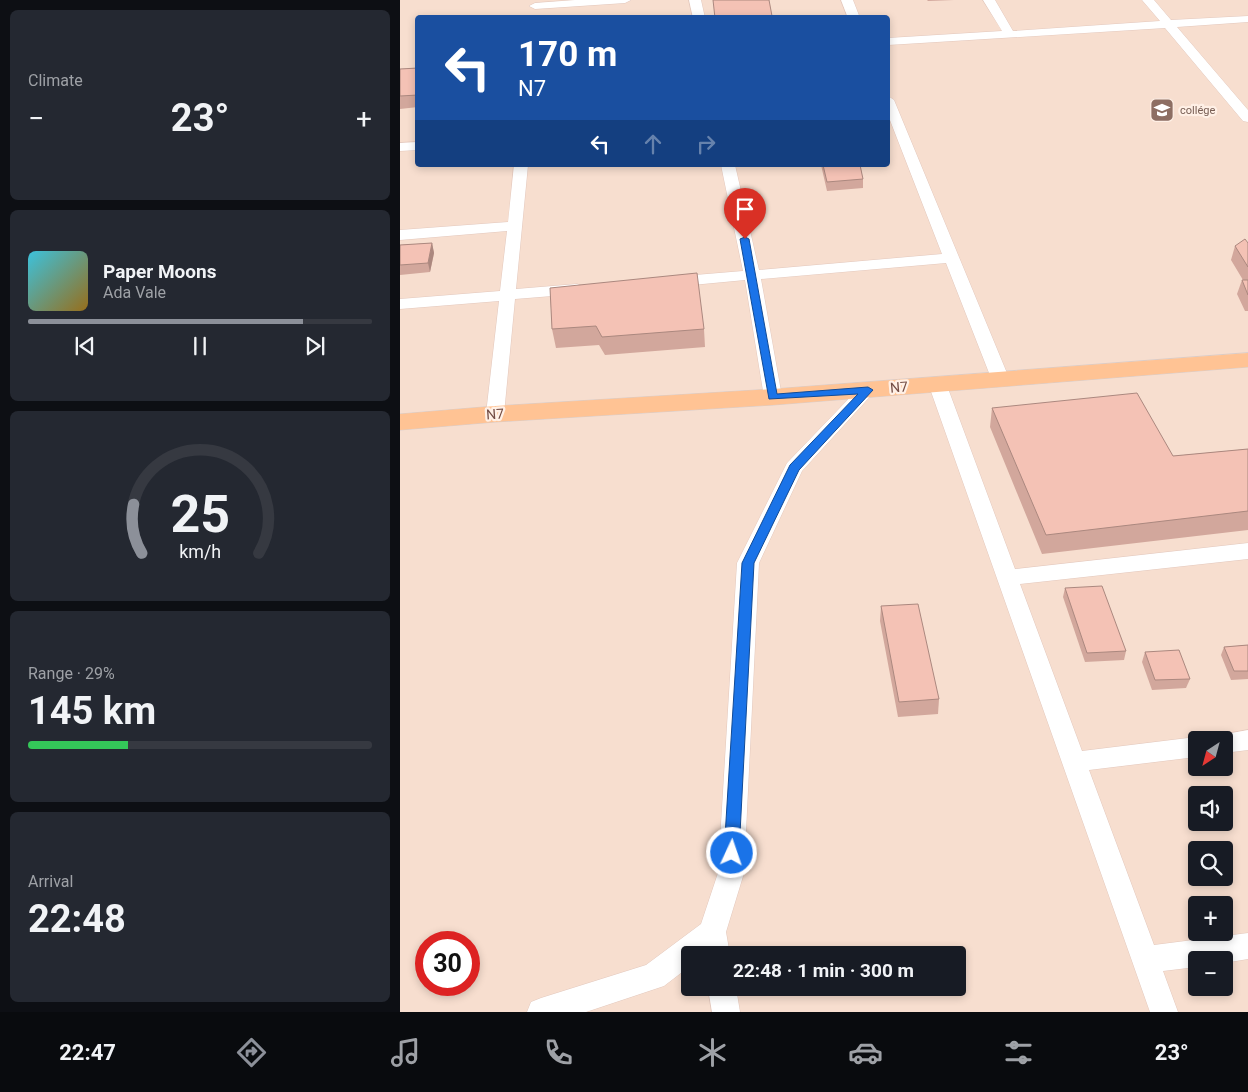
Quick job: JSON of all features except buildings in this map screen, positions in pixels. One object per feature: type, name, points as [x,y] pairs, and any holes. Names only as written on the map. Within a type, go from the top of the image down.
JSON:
[{"type":"main road","name":"N7","points":[[400,422],[495,414],[773,397],[1248,360]]},
{"type":"street","points":[[535,8],[626,0]]},
{"type":"street","points":[[695,0],[698,15]]},
{"type":"street","points":[[847,0],[853,15]]},
{"type":"street","points":[[989,0],[1008,34]]},
{"type":"street","points":[[1148,0],[1248,118]]},
{"type":"street","points":[[890,42],[1248,19]]},
{"type":"street","points":[[890,105],[1000,378]]},
{"type":"street","points":[[400,147],[415,146]]},
{"type":"street","points":[[495,414],[521,167]]},
{"type":"street","points":[[728,167],[752,275],[773,397]]},
{"type":"street","points":[[400,235],[515,226]]},
{"type":"street","points":[[654,283],[951,258]]},
{"type":"street","points":[[400,304],[596,288]]},
{"type":"street","points":[[937,383],[1164,1012]]},
{"type":"street","points":[[541,1012],[654,976],[714,943],[731,873],[748,563],[794,468],[868,390]]},
{"type":"street","points":[[1007,578],[1248,551]]},
{"type":"street","points":[[1233,742],[1248,740]]},
{"type":"street","points":[[1073,762],[1188,747]]},
{"type":"street","points":[[1145,960],[1248,946]]},
{"type":"street","points":[[723,996],[726,1012]]},
{"type":"shaded area","points":[[400,0],[1248,0],[1248,1012],[400,1012]]},
{"type":"place","name":"collége","points":[[1162,110]]},
{"type":"route","points":[[732,853],[748,563],[794,468],[868,390],[773,397],[745,239]]}]
